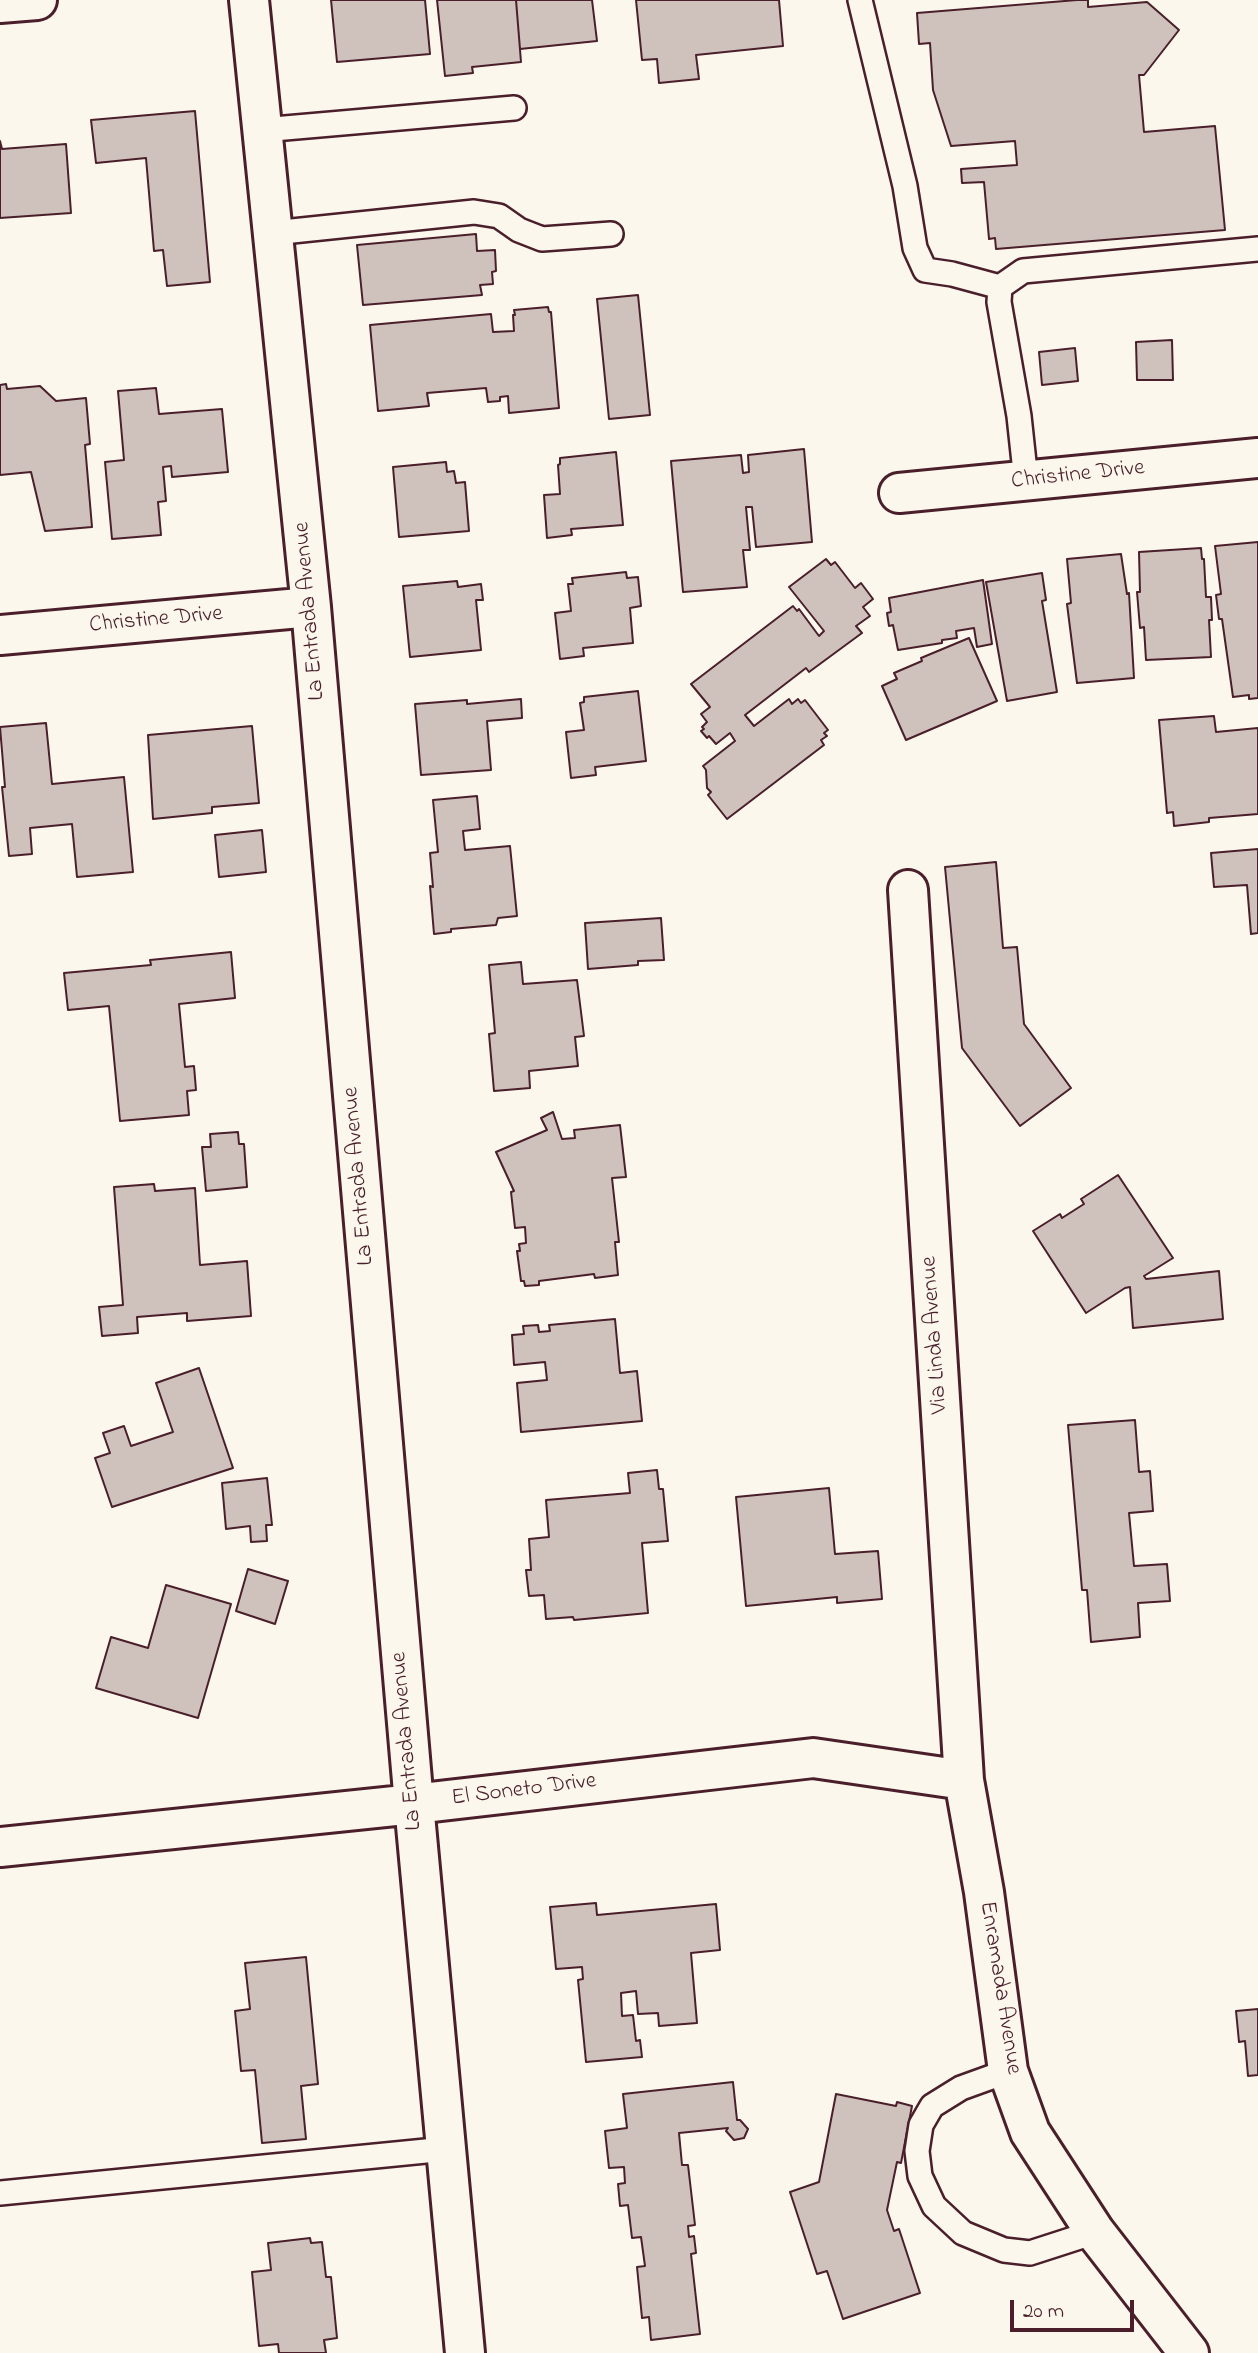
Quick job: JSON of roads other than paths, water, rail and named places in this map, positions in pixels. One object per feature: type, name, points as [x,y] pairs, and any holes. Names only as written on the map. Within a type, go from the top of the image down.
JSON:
[{"type":"street","points":[[0,3],[37,0]]},
{"type":"street","name":"La Entrada Avenue","points":[[249,0],[311,607],[414,1804],[465,2353]]},
{"type":"street","name":"Christine Drive","points":[[899,494],[1258,458]]},
{"type":"street","name":"Christine Drive","points":[[0,635],[311,607]]},
{"type":"street","name":"Via Linda Avenue","points":[[908,890],[964,1780]]},
{"type":"street","name":"El Soneto Drive","points":[[0,1847],[414,1804],[813,1758],[964,1780]]},
{"type":"street","name":"Enramada Avenue","points":[[964,1780],[984,1892],[1008,2071],[1030,2132],[1095,2232],[1189,2353]]},
{"type":"lane","points":[[860,0],[905,187],[915,248],[925,270],[1000,287],[1023,271],[1258,249]]},
{"type":"lane","points":[[262,130],[514,108]]},
{"type":"lane","points":[[273,233],[474,212],[499,216],[519,230],[542,239],[611,234]]},
{"type":"lane","points":[[1000,287],[999,302],[1019,416],[1026,481]]},
{"type":"lane","points":[[1008,2071],[961,2088],[932,2106],[921,2125],[917,2151],[920,2176],[934,2206],[963,2233],[1003,2250],[1030,2253],[1095,2232]]},
{"type":"lane","points":[[0,2193],[446,2149]]}]
